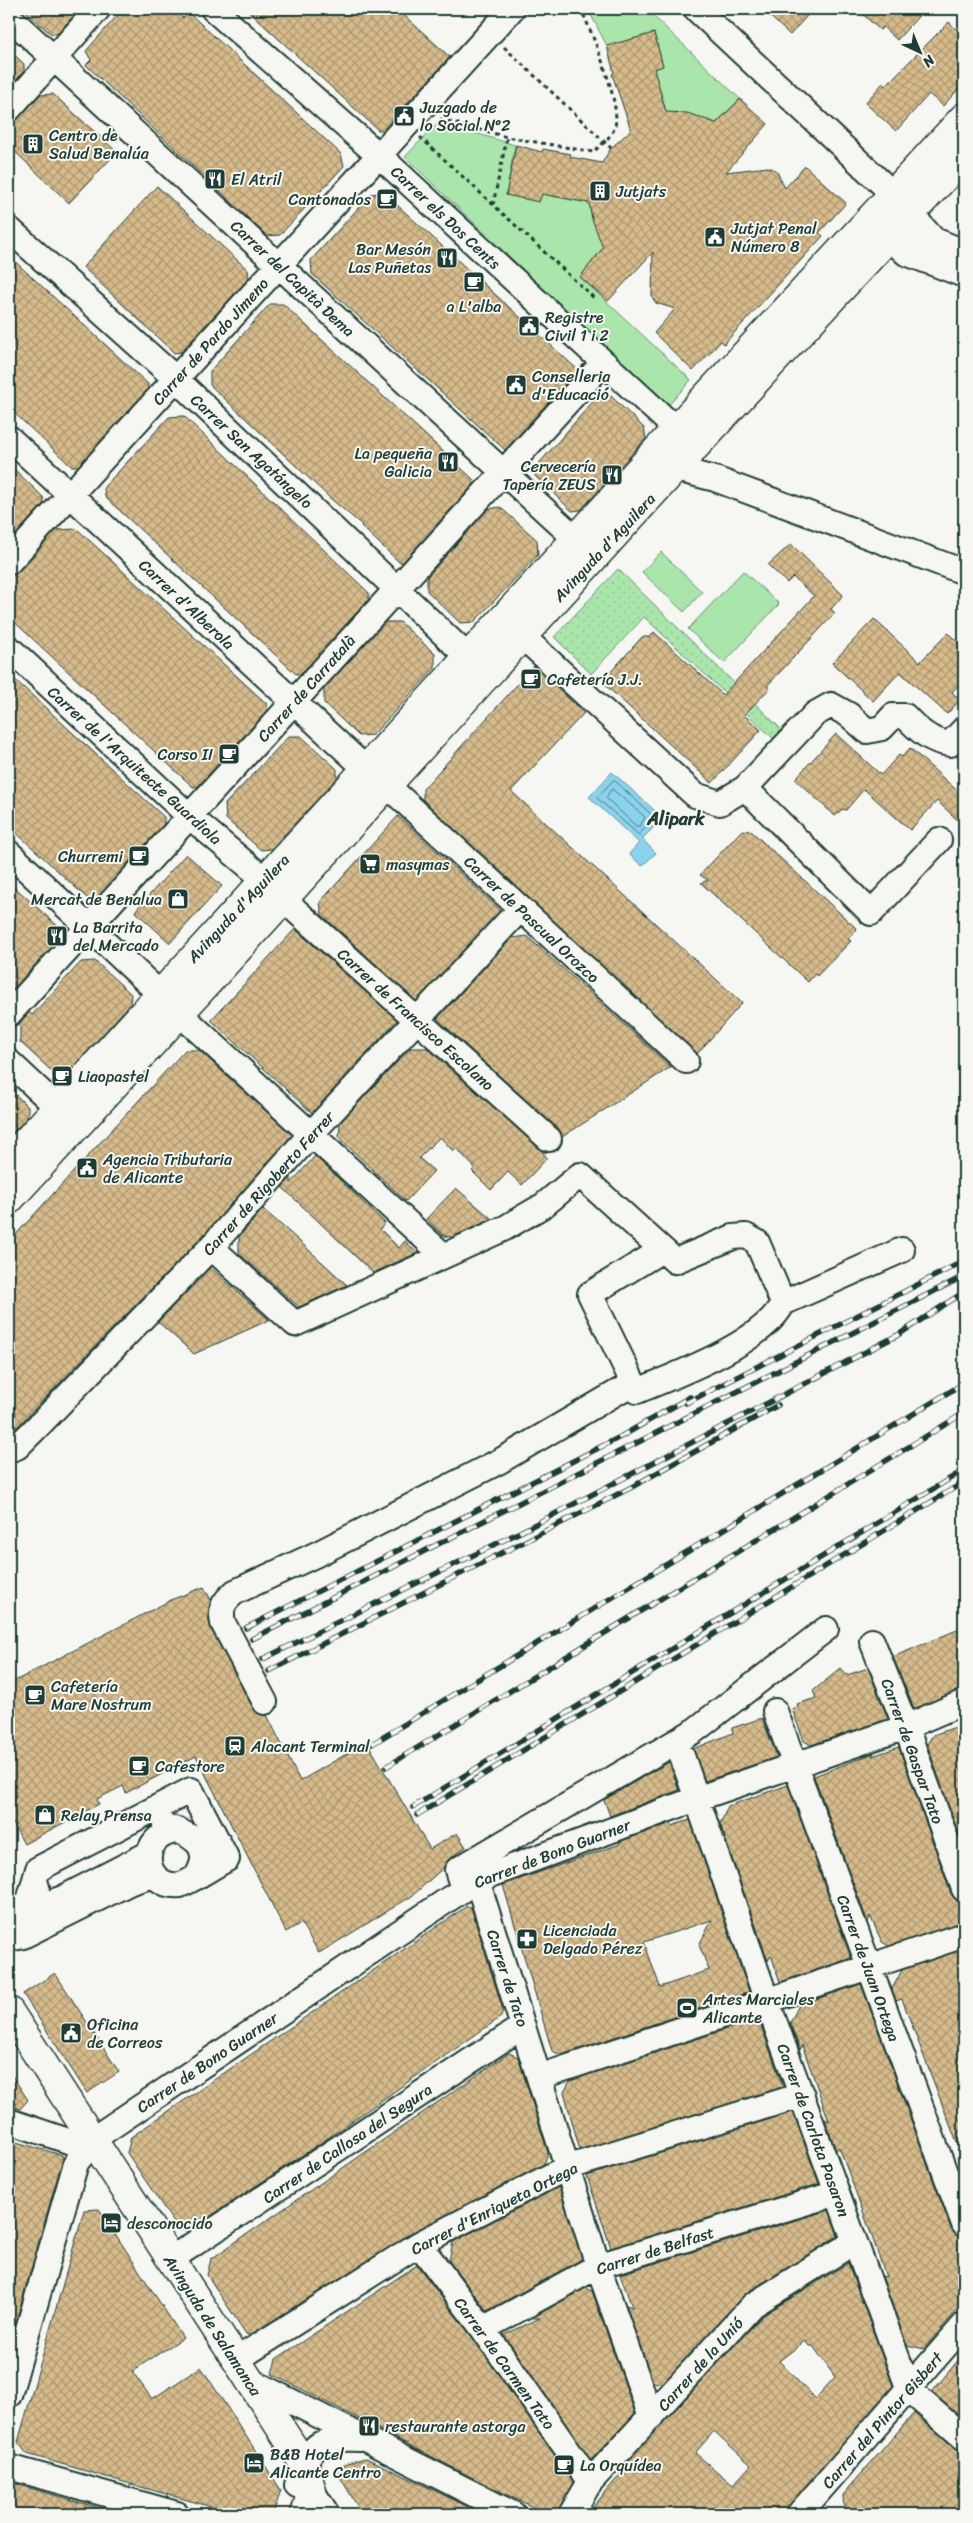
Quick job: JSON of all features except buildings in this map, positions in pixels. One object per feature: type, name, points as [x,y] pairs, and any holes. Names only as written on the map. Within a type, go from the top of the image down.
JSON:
[{"type":"main road","name":"Avinguda d'Aguilera","points":[[9,1200],[320,859],[377,777],[469,658],[676,429],[964,117]]},
{"type":"main road","name":"Avinguda d'Aguilera","points":[[9,1160],[264,880],[377,777],[522,636],[964,157]]},
{"type":"main road","name":"Avinguda de Salamanca","points":[[9,2011],[84,2146],[280,2455],[304,2488]]},
{"type":"main road","name":"Avinguda de Salamanca","points":[[9,2040],[84,2146],[171,2260],[243,2370],[304,2488]]},
{"type":"main road","points":[[288,2514],[304,2488]]},
{"type":"street","points":[[9,109],[98,9]]},
{"type":"street","name":"Carrer els Dos Cents","points":[[213,9],[379,156],[676,429]]},
{"type":"street","name":"Carrer de Pardo Jimeno","points":[[9,562],[512,9]]},
{"type":"street","points":[[696,9],[892,194],[934,240]]},
{"type":"street","name":"Carrer del Capità Dema","points":[[9,17],[279,264],[502,473],[576,539]]},
{"type":"street","points":[[892,194],[889,237],[906,254],[964,275]]},
{"type":"street","name":"Carrer San Agatángelo","points":[[9,229],[176,379],[469,658]]},
{"type":"street","points":[[853,236],[934,240],[964,252]]},
{"type":"street","name":"Carrer de Carratalà","points":[[9,1014],[603,363]]},
{"type":"street","name":"Carrer d'Alberola","points":[[9,438],[292,703],[377,777]]},
{"type":"street","points":[[676,469],[715,479],[964,572]]},
{"type":"street","points":[[489,636],[522,636],[695,795],[720,803],[745,788],[815,714],[831,705],[849,715],[868,730],[882,728],[893,716],[905,716],[920,732],[936,742],[950,744],[964,730]]},
{"type":"street","name":"Carrer de l'Arquitecte Guardiola","points":[[9,648],[189,816],[264,880]]},
{"type":"street","name":"Carrer de Pascual Orozco","points":[[377,777],[686,1061]]},
{"type":"street","points":[[745,788],[870,913],[939,840]]},
{"type":"street","points":[[9,853],[160,993]]},
{"type":"street","name":"Carrer de Francisco Escolano","points":[[283,899],[549,1139]]},
{"type":"street","name":"Carrer de Rigoberto Ferrer","points":[[9,1450],[16,1447],[44,1421],[212,1247],[311,1134],[520,909]]},
{"type":"street","points":[[179,1013],[443,1255]]},
{"type":"street","points":[[9,1062],[57,1107]]},
{"type":"street","points":[[212,1247],[295,1324],[505,1228],[544,1205],[580,1175],[675,1261],[732,1237],[746,1236],[757,1242],[783,1303]]},
{"type":"street","points":[[662,1250],[590,1294],[637,1392],[735,1348],[778,1312],[783,1303],[902,1250]]},
{"type":"street","points":[[265,1702],[224,1623],[221,1610],[224,1601],[235,1592],[317,1554],[500,1461],[633,1383]]},
{"type":"street","name":"Carrer de Tato","points":[[651,2417],[598,2266],[523,2026],[470,1885],[457,1870],[694,1731],[826,1629]]},
{"type":"street","name":"Carrer de Gaspar Tato","points":[[872,1641],[906,1726],[964,1889]]},
{"type":"street","name":"Carrer de Bono Guarner","points":[[84,2146],[470,1885],[696,1798],[906,1726],[964,1702]]},
{"type":"street","name":"Carrer de Juan Ortega","points":[[775,1711],[964,2224]]},
{"type":"street","name":"Carrer de Carlota Pasaron","points":[[682,1756],[767,2001],[909,2390]]},
{"type":"street","points":[[15,1927],[38,1869],[191,1790],[227,1858],[182,1885],[170,1885],[151,1864]]},
{"type":"street","points":[[15,1927],[38,1885],[136,1836],[164,1825],[193,1836],[200,1844],[203,1857],[202,1868],[196,1876]]},
{"type":"street","points":[[15,1927],[132,1882],[151,1864],[153,1843],[162,1834],[180,1831]]},
{"type":"street","points":[[539,2077],[964,1935]]},
{"type":"street","name":"Carrer de Callosa del Segura","points":[[171,2260],[523,2026]]},
{"type":"street","name":"Carrer d'Enriqueta Ortega","points":[[243,2370],[419,2244],[566,2168],[802,2095]]},
{"type":"street","points":[[9,2121],[84,2146],[76,2163],[9,2395]]},
{"type":"street","name":"Carrer de Belfast","points":[[483,2329],[598,2266],[837,2193]]},
{"type":"street","name":"Carrer de la Unió","points":[[571,2514],[590,2482],[753,2304],[854,2242]]},
{"type":"street","name":"Carrer de Carmen Tato","points":[[419,2244],[483,2329],[590,2482]]},
{"type":"street","name":"Carrer del Pintor Gisbert","points":[[811,2510],[964,2325]]},
{"type":"street","points":[[243,2370],[367,2439],[513,2514]]},
{"type":"street","points":[[909,2390],[964,2438]]},
{"type":"street","points":[[304,2488],[306,2457],[319,2443],[334,2438],[367,2439]]},
{"type":"street","points":[[9,2467],[177,2514]]},
{"type":"street","name":"Avinguda de Salamanca","points":[[304,2488],[327,2514]]},
{"type":"path","points":[[434,117],[507,137],[593,152],[614,130],[617,113],[596,40],[581,9]]},
{"type":"path","points":[[501,44],[611,148]]},
{"type":"path","points":[[418,135],[594,298]]},
{"type":"path","points":[[493,204],[507,137]]},
{"type":"green space","points":[[588,9],[646,9],[740,99],[713,126],[713,122],[687,113],[669,121],[654,69],[663,66],[654,33],[607,46]]},
{"type":"green space","points":[[438,122],[515,145],[506,195],[539,201],[542,194],[598,205],[590,209],[601,242],[610,239],[580,277],[691,380],[667,407],[405,157]]},
{"type":"green space","points":[[661,552],[702,592],[684,612],[642,572]]},
{"type":"green space","points":[[618,569],[783,731],[775,740],[644,617],[591,674],[554,637]]},
{"type":"green space","points":[[743,571],[779,604],[724,663],[688,629]]},
{"type":"water","points":[[612,772],[663,818],[642,839],[656,853],[642,866],[629,854],[639,843],[589,797]]},
{"type":"railway","points":[[686,1403],[964,1261]]},
{"type":"railway","points":[[252,1639],[964,1276]]},
{"type":"railway","points":[[263,1659],[524,1530],[898,1335],[964,1292]]},
{"type":"railway","points":[[372,1744],[964,1383]]},
{"type":"railway","points":[[246,1628],[622,1436],[690,1397]]},
{"type":"railway","points":[[269,1671],[630,1488],[778,1405]]},
{"type":"railway","points":[[386,1767],[964,1413]]},
{"type":"railway","points":[[413,1807],[964,1470]]},
{"type":"railway","points":[[417,1815],[964,1482]]},
{"type":"place","name":"Juzgado de lo Social Nº2","points":[[404,116]]},
{"type":"place","name":"Centro de Salud Benalúa","points":[[33,144]]},
{"type":"place","name":"El Atril","points":[[215,179]]},
{"type":"place","name":"Jutjats","points":[[600,191]]},
{"type":"place","name":"Cantonados","points":[[387,199]]},
{"type":"place","name":"Jutjat Penal Número 8","points":[[715,237]]},
{"type":"place","name":"Bar Mesón Las Puñetas","points":[[447,258]]},
{"type":"place","name":"a L'alba","points":[[474,282]]},
{"type":"place","name":"Registre Civil 1 i 2","points":[[529,326]]},
{"type":"place","name":"Conselleria d'Educació","points":[[516,385]]},
{"type":"place","name":"La pequeña Galicia","points":[[448,462]]},
{"type":"place","name":"Cervecería Tapería ZEUS","points":[[612,475]]},
{"type":"place","name":"Cafetería J.J.","points":[[531,679]]},
{"type":"place","name":"Corso II","points":[[229,754]]},
{"type":"place","name":"Churremi","points":[[139,856]]},
{"type":"place","name":"masymas","points":[[370,864]]},
{"type":"place","name":"Mercat de Benalua","points":[[178,899]]},
{"type":"place","name":"La Barrita del Mercado","points":[[57,936]]},
{"type":"place","name":"Liaopastel","points":[[62,1076]]},
{"type":"place","name":"Agencia Tributaria de Alicante","points":[[87,1168]]},
{"type":"place","name":"Cafetería Mare Nostrum","points":[[35,1695]]},
{"type":"place","name":"Alacant Terminal","points":[[235,1746]]},
{"type":"place","name":"Cafestore","points":[[139,1766]]},
{"type":"place","name":"Relay Prensa","points":[[45,1815]]},
{"type":"place","name":"Licenciada Delgado Pérez","points":[[527,1939]]},
{"type":"place","name":"Artes Marciales Alicante","points":[[687,2008]]},
{"type":"place","name":"Oficina de Correos","points":[[71,2033]]},
{"type":"place","name":"desconocido","points":[[111,2223]]},
{"type":"place","name":"restaurante astorga","points":[[369,2426]]},
{"type":"place","name":"B&B Hotel Alicante Centro","points":[[254,2463]]},
{"type":"place","name":"La Orquídea","points":[[564,2465]]},
{"type":"district","name":"Alipark","points":[[676,819]]}]
